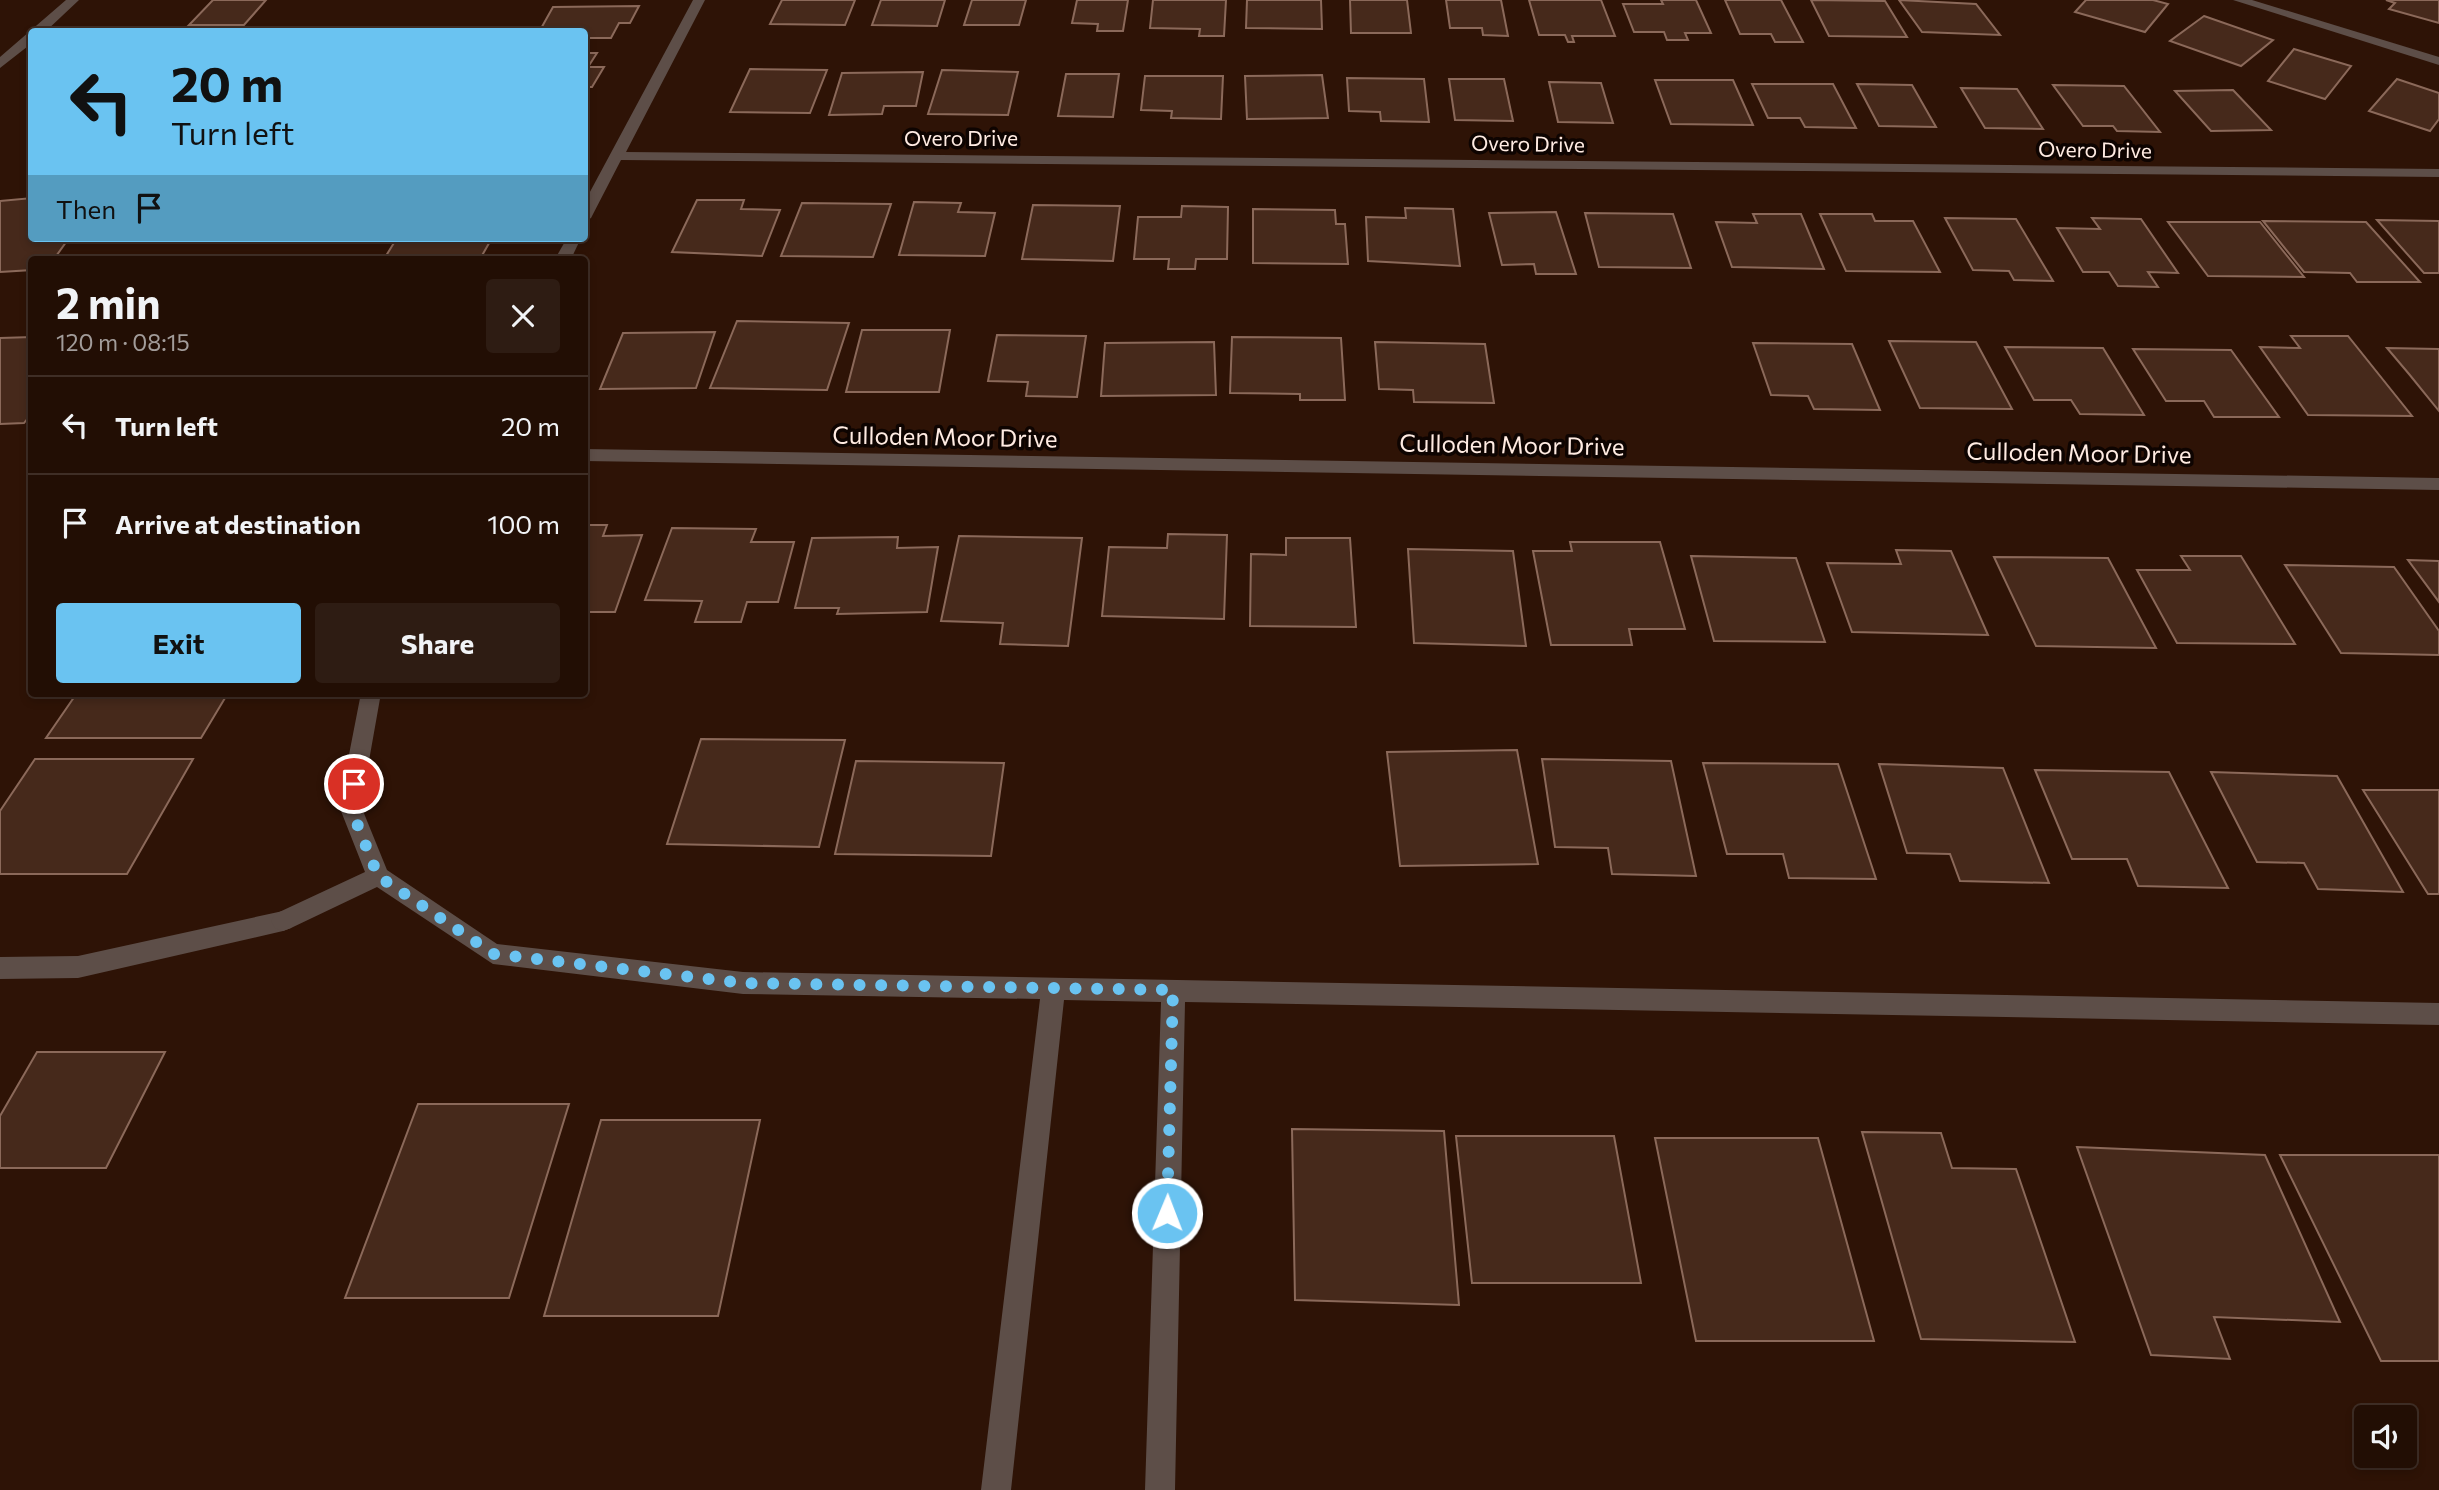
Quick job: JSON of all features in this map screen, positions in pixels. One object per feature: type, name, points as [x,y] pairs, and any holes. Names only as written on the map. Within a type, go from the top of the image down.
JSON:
[{"type":"street","points":[[41,28],[72,0]]},
{"type":"street","points":[[588,210],[699,0]]},
{"type":"street","points":[[2239,0],[2439,61]]},
{"type":"street","points":[[0,64],[28,40]]},
{"type":"street","name":"Overo Drive","points":[[617,156],[2439,173]]},
{"type":"street","name":"Culloden Moor Drive","points":[[588,455],[2029,475],[2439,484]]},
{"type":"street","points":[[370,697],[350,806],[378,876],[494,954],[743,983],[2439,1014]]},
{"type":"street","points":[[0,968],[79,967],[284,921],[378,876]]},
{"type":"street","points":[[996,1490],[1053,989]]},
{"type":"street","points":[[1160,1490],[1173,990]]},
{"type":"building","points":[[213,0],[266,0],[244,25],[189,25]]},
{"type":"building","points":[[782,0],[855,0],[845,25],[770,24]]},
{"type":"building","points":[[881,0],[945,0],[937,26],[872,25]]},
{"type":"building","points":[[972,0],[1026,0],[1019,25],[964,25]]},
{"type":"building","points":[[1077,0],[1128,0],[1123,31],[1097,31],[1098,24],[1072,23]]},
{"type":"building","points":[[1153,0],[1226,0],[1224,36],[1199,36],[1200,29],[1150,28]]},
{"type":"building","points":[[1247,0],[1321,0],[1322,29],[1246,28]]},
{"type":"building","points":[[1350,0],[1407,0],[1411,33],[1351,33]]},
{"type":"building","points":[[1446,0],[1501,0],[1508,36],[1483,35],[1482,28],[1450,28]]},
{"type":"building","points":[[1529,0],[1601,0],[1615,36],[1572,36],[1574,42],[1568,42],[1565,35],[1539,35]]},
{"type":"building","points":[[1661,0],[1696,0],[1711,33],[1685,33],[1688,40],[1667,40],[1664,32],[1634,32],[1623,4],[1663,4]]},
{"type":"building","points":[[1725,0],[1781,0],[1803,42],[1775,42],[1771,34],[1740,34]]},
{"type":"building","points":[[1811,0],[1885,1],[1907,37],[1829,36]]},
{"type":"building","points":[[1899,0],[1976,4],[2000,35],[1922,32]]},
{"type":"building","points":[[2086,0],[2153,0],[2168,4],[2145,32],[2075,12]]},
{"type":"building","points":[[2386,0],[2439,0],[2439,23],[2389,9],[2395,3]]},
{"type":"building","points":[[639,6],[630,23],[619,23],[611,38],[588,38],[588,28],[541,28],[553,7]]},
{"type":"building","points":[[2204,16],[2273,40],[2241,66],[2170,41]]},
{"type":"building","points":[[2294,49],[2351,66],[2325,99],[2268,81]]},
{"type":"building","points":[[588,53],[597,53],[588,67]]},
{"type":"building","points":[[588,67],[604,67],[592,87],[588,87]]},
{"type":"building","points":[[750,69],[827,70],[810,113],[730,112]]},
{"type":"building","points":[[942,70],[1018,72],[1008,115],[928,114]]},
{"type":"building","points":[[923,72],[916,106],[884,106],[882,114],[829,115],[842,73]]},
{"type":"building","points":[[1066,74],[1119,74],[1113,117],[1058,116]]},
{"type":"building","points":[[1322,75],[1328,118],[1247,119],[1245,76]]},
{"type":"building","points":[[1145,76],[1223,76],[1221,119],[1171,118],[1172,111],[1141,110]]},
{"type":"building","points":[[1347,78],[1424,79],[1429,122],[1381,121],[1380,112],[1349,111]]},
{"type":"building","points":[[1449,79],[1504,79],[1513,121],[1455,120]]},
{"type":"building","points":[[2397,79],[2439,93],[2439,119],[2430,131],[2369,111]]},
{"type":"building","points":[[1655,80],[1733,80],[1753,125],[1671,124]]},
{"type":"building","points":[[1549,82],[1601,83],[1613,123],[1558,122]]},
{"type":"building","points":[[1752,84],[1833,84],[1856,128],[1805,127],[1800,118],[1768,118]]},
{"type":"building","points":[[1857,84],[1912,85],[1936,127],[1879,126]]},
{"type":"building","points":[[2053,85],[2124,86],[2160,132],[2117,131],[2113,126],[2083,126]]},
{"type":"building","points":[[1961,88],[2017,89],[2043,129],[1985,128]]},
{"type":"building","points":[[2233,90],[2271,130],[2211,131],[2175,91]]},
{"type":"building","points":[[28,198],[28,242],[66,242],[56,256],[28,256],[28,270],[0,272],[0,201]]},
{"type":"building","points":[[697,200],[744,200],[741,209],[780,210],[762,256],[672,252]]},
{"type":"building","points":[[914,202],[961,203],[958,212],[995,213],[985,256],[899,255]]},
{"type":"building","points":[[802,203],[891,204],[873,257],[781,256]]},
{"type":"building","points":[[1033,205],[1120,206],[1113,261],[1022,259]]},
{"type":"building","points":[[1182,206],[1228,207],[1227,259],[1196,259],[1195,269],[1168,269],[1169,259],[1134,259],[1138,217],[1181,217]]},
{"type":"building","points":[[1405,208],[1453,209],[1460,266],[1368,261],[1366,217],[1406,218]]},
{"type":"building","points":[[1253,209],[1335,210],[1336,224],[1345,224],[1348,264],[1253,263]]},
{"type":"building","points":[[1556,212],[1576,274],[1536,274],[1534,264],[1502,265],[1489,213]]},
{"type":"building","points":[[1585,213],[1673,214],[1691,268],[1599,267]]},
{"type":"building","points":[[1753,214],[1801,214],[1824,269],[1732,267],[1716,222],[1757,223]]},
{"type":"building","points":[[1820,214],[1872,214],[1875,221],[1913,221],[1940,272],[1846,271]]},
{"type":"building","points":[[1945,218],[2016,219],[2053,281],[2014,280],[2009,271],[1973,270]]},
{"type":"building","points":[[2092,218],[2141,219],[2178,273],[2148,272],[2158,287],[2118,286],[2109,272],[2083,272],[2057,228],[2100,229]]},
{"type":"building","points":[[2377,220],[2439,221],[2439,273],[2424,273]]},
{"type":"building","points":[[2263,221],[2366,222],[2420,282],[2357,282],[2350,273],[2304,272]]},
{"type":"building","points":[[2168,222],[2260,222],[2304,277],[2208,276]]},
{"type":"building","points":[[395,242],[490,242],[482,256],[386,256]]},
{"type":"building","points":[[737,321],[849,323],[827,390],[710,388]]},
{"type":"building","points":[[862,330],[950,330],[939,392],[846,392]]},
{"type":"building","points":[[715,332],[696,388],[600,389],[623,333]]},
{"type":"building","points":[[997,335],[1086,336],[1077,397],[1026,396],[1028,382],[988,381]]},
{"type":"building","points":[[2291,336],[2348,336],[2412,416],[2308,415],[2260,347],[2300,348]]},
{"type":"building","points":[[28,337],[28,418],[24,423],[0,424],[0,338]]},
{"type":"building","points":[[1232,337],[1341,338],[1345,400],[1300,400],[1300,394],[1230,393]]},
{"type":"building","points":[[1889,341],[1976,342],[2012,409],[1920,408]]},
{"type":"building","points":[[1214,342],[1216,395],[1101,396],[1105,343]]},
{"type":"building","points":[[1375,342],[1485,344],[1494,403],[1414,402],[1413,390],[1379,389]]},
{"type":"building","points":[[1753,343],[1852,344],[1880,410],[1814,409],[1808,396],[1771,395]]},
{"type":"building","points":[[2005,347],[2103,348],[2144,415],[2080,414],[2071,400],[2034,400]]},
{"type":"building","points":[[2387,348],[2439,349],[2439,411],[2409,374]]},
{"type":"building","points":[[2133,349],[2231,350],[2279,417],[2214,417],[2204,401],[2166,401]]},
{"type":"building","points":[[588,525],[607,525],[603,536],[642,535],[615,612],[588,612]]},
{"type":"building","points":[[672,528],[756,529],[751,542],[794,542],[778,602],[747,602],[741,622],[695,622],[702,601],[645,600]]},
{"type":"building","points":[[1168,534],[1227,535],[1224,619],[1102,616],[1109,547],[1167,548]]},
{"type":"building","points":[[959,536],[1082,538],[1068,646],[1000,644],[1003,623],[941,621]]},
{"type":"building","points":[[898,537],[897,548],[938,547],[927,612],[837,614],[839,608],[795,608],[812,538]]},
{"type":"building","points":[[1286,538],[1350,538],[1356,627],[1250,626],[1251,554],[1286,555]]},
{"type":"building","points":[[1570,542],[1660,542],[1685,629],[1629,629],[1632,645],[1551,645],[1533,551],[1572,551]]},
{"type":"building","points":[[1408,549],[1513,551],[1526,646],[1414,643]]},
{"type":"building","points":[[1896,550],[1951,551],[1988,635],[1852,632],[1827,563],[1901,564]]},
{"type":"building","points":[[1691,556],[1796,558],[1825,642],[1714,641]]},
{"type":"building","points":[[2181,556],[2241,556],[2295,644],[2177,643],[2137,570],[2190,570]]},
{"type":"building","points":[[1994,557],[2108,558],[2156,648],[2036,646]]},
{"type":"building","points":[[2408,560],[2439,561],[2439,602]]},
{"type":"building","points":[[2285,565],[2394,567],[2439,631],[2439,655],[2341,653]]},
{"type":"building","points":[[74,697],[226,697],[201,738],[46,738]]},
{"type":"building","points":[[701,739],[845,740],[819,847],[667,844]]},
{"type":"building","points":[[1517,750],[1538,864],[1400,866],[1387,752]]},
{"type":"building","points":[[35,759],[193,759],[127,874],[0,874],[0,811]]},
{"type":"building","points":[[1542,759],[1671,761],[1696,876],[1612,874],[1608,848],[1555,847]]},
{"type":"building","points":[[856,761],[1004,763],[991,856],[835,854]]},
{"type":"building","points":[[1703,763],[1838,764],[1876,879],[1789,878],[1783,854],[1727,854]]},
{"type":"building","points":[[1879,764],[2003,768],[2049,883],[1960,881],[1950,854],[1907,853]]},
{"type":"building","points":[[2035,770],[2169,772],[2228,888],[2138,886],[2127,859],[2072,859]]},
{"type":"building","points":[[2211,772],[2337,776],[2403,892],[2318,889],[2304,863],[2257,862]]},
{"type":"building","points":[[2363,790],[2439,790],[2439,894],[2428,894]]},
{"type":"building","points":[[37,1052],[165,1052],[106,1168],[0,1168],[0,1116]]},
{"type":"building","points":[[418,1104],[569,1104],[509,1298],[345,1298]]},
{"type":"building","points":[[601,1120],[760,1120],[718,1316],[544,1316]]},
{"type":"building","points":[[1292,1129],[1444,1131],[1459,1305],[1295,1300]]},
{"type":"building","points":[[1862,1132],[1941,1133],[1952,1168],[2016,1169],[2075,1342],[1921,1339]]},
{"type":"building","points":[[1456,1136],[1614,1136],[1641,1283],[1472,1283]]},
{"type":"building","points":[[1655,1138],[1818,1138],[1874,1341],[1696,1341]]},
{"type":"building","points":[[2077,1147],[2265,1155],[2340,1322],[2214,1317],[2230,1359],[2151,1355]]},
{"type":"building","points":[[2280,1155],[2439,1155],[2439,1361],[2381,1361]]},
{"type":"route","points":[[354,784],[350,806],[378,876],[494,954],[743,983],[1173,990],[1167,1213]]}]
